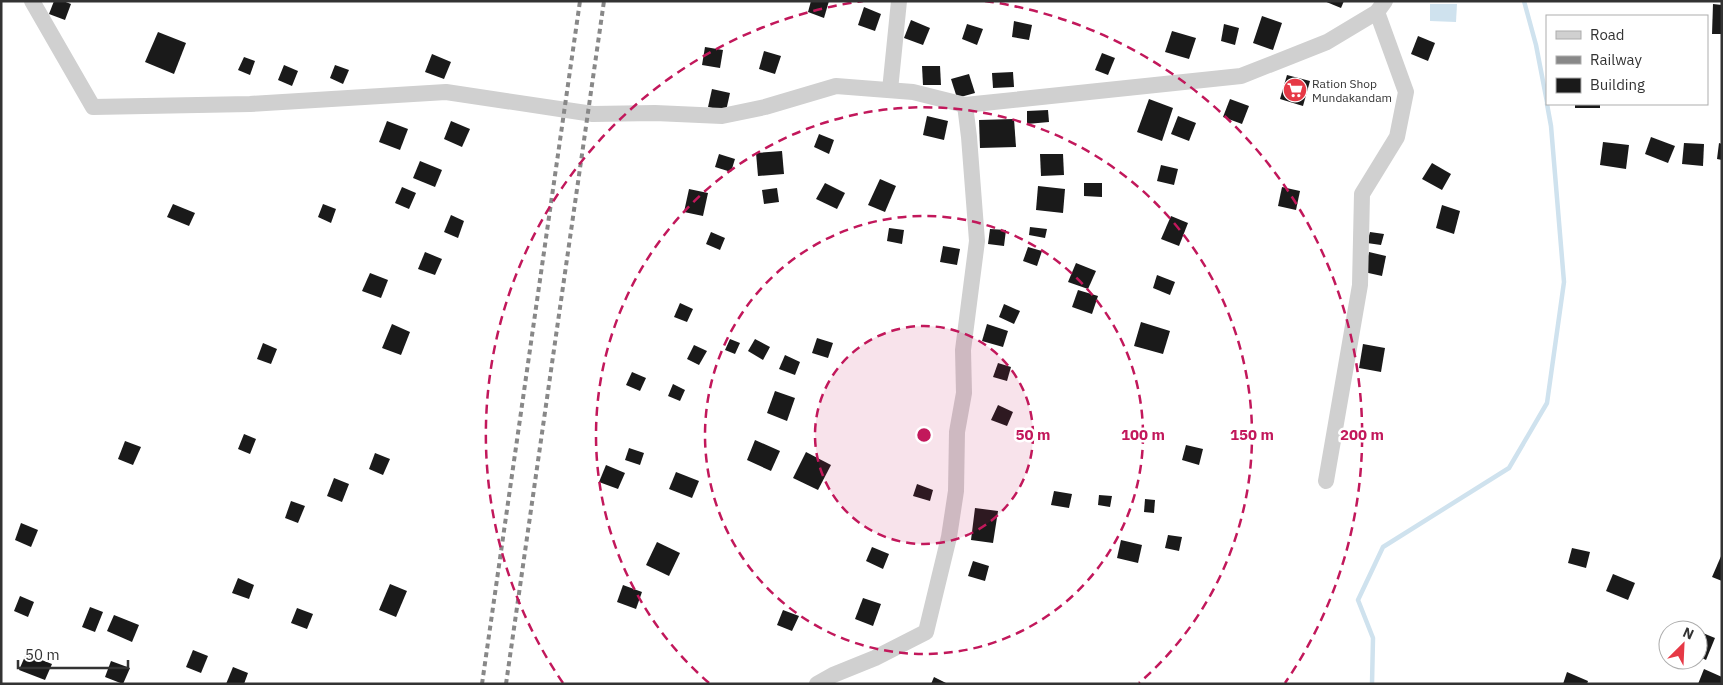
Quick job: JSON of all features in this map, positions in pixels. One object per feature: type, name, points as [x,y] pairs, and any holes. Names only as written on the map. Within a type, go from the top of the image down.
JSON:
[{"type":"street","points":[[32,1],[93,107],[250,104],[446,92],[593,114],[655,113],[722,116],[765,107],[836,86],[913,92],[965,105],[1241,76],[1327,42],[1381,6],[1406,92],[1396,137],[1362,194],[1360,285],[1326,481]]},
{"type":"street","points":[[890,90],[899,1]]},
{"type":"street","points":[[817,684],[833,675],[875,658],[926,632],[933,607],[956,491],[957,432],[964,393],[963,350],[977,241],[965,105]]},
{"type":"water","points":[[1430,4],[1457,4],[1456,22],[1430,21]]},
{"type":"building","points":[[54,1],[63,1],[71,4],[65,20],[49,14]]},
{"type":"building","points":[[811,1],[829,1],[824,18],[808,12]]},
{"type":"building","points":[[1324,1],[1344,1],[1341,8]]},
{"type":"building","points":[[1713,4],[1722,5],[1722,34],[1712,34]]},
{"type":"building","points":[[864,7],[881,14],[875,31],[858,25]]},
{"type":"building","points":[[1262,16],[1282,23],[1273,50],[1253,43]]},
{"type":"building","points":[[911,20],[930,28],[923,45],[904,38]]},
{"type":"building","points":[[1014,21],[1032,25],[1029,40],[1012,37]]},
{"type":"building","points":[[967,24],[983,29],[977,45],[962,39]]},
{"type":"building","points":[[1224,24],[1239,28],[1235,45],[1221,41]]},
{"type":"building","points":[[1172,31],[1196,38],[1189,59],[1165,52]]},
{"type":"building","points":[[158,32],[186,43],[174,74],[145,62]]},
{"type":"building","points":[[1418,36],[1435,43],[1428,61],[1411,54]]},
{"type":"building","points":[[705,47],[723,50],[720,68],[702,65]]},
{"type":"building","points":[[764,51],[781,56],[775,74],[759,69]]},
{"type":"building","points":[[1102,53],[1115,58],[1108,75],[1095,70]]},
{"type":"building","points":[[432,54],[451,62],[444,79],[425,72]]},
{"type":"building","points":[[244,57],[255,61],[250,75],[238,70]]},
{"type":"building","points":[[284,65],[298,71],[292,86],[278,80]]},
{"type":"building","points":[[335,65],[349,70],[343,84],[330,78]]},
{"type":"building","points":[[922,66],[940,66],[941,85],[923,85]]},
{"type":"building","points":[[1013,72],[1014,87],[993,88],[992,73]]},
{"type":"building","points":[[969,74],[975,93],[957,98],[951,79]]},
{"type":"building","name":"Ration Shop Mundakandam","points":[[1287,75],[1310,81],[1303,106],[1280,99]]},
{"type":"building","points":[[712,89],[730,93],[726,111],[708,107]]},
{"type":"building","points":[[1149,99],[1173,108],[1162,141],[1137,132]]},
{"type":"building","points":[[1230,99],[1249,106],[1242,124],[1223,117]]},
{"type":"building","points":[[1575,105],[1600,105],[1600,108],[1575,108]]},
{"type":"building","points":[[1048,110],[1049,122],[1027,124],[1027,111]]},
{"type":"building","points":[[927,116],[948,121],[944,140],[923,135]]},
{"type":"building","points":[[1178,116],[1196,123],[1189,141],[1171,134]]},
{"type":"building","points":[[1014,119],[1016,147],[980,148],[979,120]]},
{"type":"building","points":[[387,121],[408,129],[400,150],[379,142]]},
{"type":"building","points":[[451,121],[470,129],[462,147],[444,139]]},
{"type":"building","points":[[819,134],[834,140],[829,154],[814,147]]},
{"type":"building","points":[[1651,137],[1675,146],[1668,163],[1645,154]]},
{"type":"building","points":[[1603,142],[1629,145],[1626,169],[1600,165]]},
{"type":"building","points":[[1684,143],[1704,144],[1703,166],[1682,164]]},
{"type":"building","points":[[1719,143],[1722,144],[1722,160],[1717,159]]},
{"type":"building","points":[[782,151],[784,174],[758,176],[756,153]]},
{"type":"building","points":[[719,154],[735,159],[731,172],[715,167]]},
{"type":"building","points":[[1040,154],[1063,154],[1064,175],[1041,176]]},
{"type":"building","points":[[420,161],[442,170],[435,187],[413,178]]},
{"type":"building","points":[[1432,163],[1451,174],[1442,190],[1422,179]]},
{"type":"building","points":[[1161,165],[1178,169],[1174,185],[1157,181]]},
{"type":"building","points":[[880,179],[896,186],[885,212],[868,205]]},
{"type":"building","points":[[825,183],[845,193],[837,209],[816,199]]},
{"type":"building","points":[[1084,183],[1102,183],[1102,197],[1084,196]]},
{"type":"building","points":[[1038,186],[1065,189],[1063,213],[1036,210]]},
{"type":"building","points":[[402,187],[416,193],[409,209],[395,203]]},
{"type":"building","points":[[1282,187],[1300,191],[1296,210],[1278,206]]},
{"type":"building","points":[[777,188],[779,202],[764,204],[762,190]]},
{"type":"building","points":[[689,189],[708,193],[703,216],[684,212]]},
{"type":"building","points":[[173,204],[195,213],[189,226],[167,217]]},
{"type":"building","points":[[323,204],[336,209],[331,223],[318,217]]},
{"type":"building","points":[[1442,205],[1460,211],[1454,234],[1436,228]]},
{"type":"building","points":[[451,215],[464,221],[458,238],[444,232]]},
{"type":"building","points":[[1171,216],[1188,223],[1179,246],[1161,239]]},
{"type":"building","points":[[1030,227],[1047,229],[1045,238],[1029,235]]},
{"type":"building","points":[[889,228],[904,230],[902,244],[887,241]]},
{"type":"building","points":[[990,229],[1006,230],[1004,246],[988,244]]},
{"type":"building","points":[[711,232],[725,238],[720,250],[706,244]]},
{"type":"building","points":[[1370,232],[1384,234],[1381,245],[1367,243]]},
{"type":"building","points":[[943,246],[960,249],[957,265],[940,262]]},
{"type":"building","points":[[1028,247],[1042,251],[1037,266],[1023,261]]},
{"type":"building","points":[[425,252],[442,259],[435,275],[418,269]]},
{"type":"building","points":[[1369,252],[1386,256],[1382,276],[1364,272]]},
{"type":"building","points":[[1076,263],[1096,271],[1088,289],[1068,282]]},
{"type":"building","points":[[370,273],[388,280],[381,298],[362,291]]},
{"type":"building","points":[[1157,275],[1175,282],[1170,295],[1153,288]]},
{"type":"building","points":[[1078,290],[1098,296],[1092,314],[1072,307]]},
{"type":"building","points":[[680,303],[693,309],[687,322],[674,317]]},
{"type":"building","points":[[1004,304],[1020,311],[1014,324],[999,317]]},
{"type":"building","points":[[1141,322],[1170,331],[1163,354],[1134,346]]},
{"type":"building","points":[[392,324],[410,332],[401,355],[382,348]]},
{"type":"building","points":[[987,324],[1008,331],[1003,347],[982,341]]},
{"type":"building","points":[[817,338],[833,343],[828,358],[812,353]]},
{"type":"building","points":[[730,339],[740,343],[735,354],[725,350]]},
{"type":"building","points":[[755,339],[770,347],[763,360],[748,351]]},
{"type":"building","points":[[263,343],[277,349],[271,364],[257,359]]},
{"type":"building","points":[[1363,344],[1385,348],[1381,372],[1359,368]]},
{"type":"building","points":[[694,345],[707,351],[699,365],[687,359]]},
{"type":"building","points":[[785,355],[800,362],[795,375],[779,369]]},
{"type":"building","points":[[998,363],[1011,367],[1007,381],[993,377]]},
{"type":"building","points":[[632,372],[646,378],[640,391],[626,385]]},
{"type":"building","points":[[673,384],[685,390],[680,401],[668,396]]},
{"type":"building","points":[[775,391],[795,398],[787,421],[767,413]]},
{"type":"building","points":[[998,405],[1013,412],[1007,426],[991,420]]},
{"type":"building","points":[[244,434],[256,439],[250,454],[238,449]]},
{"type":"building","points":[[755,440],[780,451],[771,471],[747,460]]},
{"type":"building","points":[[125,441],[141,447],[133,465],[118,459]]},
{"type":"building","points":[[1186,445],[1203,449],[1199,465],[1182,460]]},
{"type":"building","points":[[629,448],[644,453],[640,465],[625,460]]},
{"type":"building","points":[[806,452],[831,465],[818,490],[793,478]]},
{"type":"building","points":[[375,453],[390,459],[383,475],[369,469]]},
{"type":"building","points":[[606,465],[625,473],[618,489],[599,482]]},
{"type":"building","points":[[676,472],[699,481],[692,498],[669,489]]},
{"type":"building","points":[[334,478],[349,484],[342,502],[327,496]]},
{"type":"building","points":[[917,484],[933,490],[930,501],[913,496]]},
{"type":"building","points":[[1054,491],[1072,494],[1069,508],[1051,505]]},
{"type":"building","points":[[1099,495],[1112,496],[1110,507],[1098,505]]},
{"type":"building","points":[[1145,499],[1155,500],[1154,513],[1144,512]]},
{"type":"building","points":[[291,501],[305,506],[298,523],[285,518]]},
{"type":"building","points":[[975,508],[998,511],[993,543],[971,540]]},
{"type":"building","points":[[21,523],[38,530],[31,547],[15,540]]},
{"type":"building","points":[[1168,535],[1182,537],[1179,551],[1165,548]]},
{"type":"building","points":[[1121,540],[1142,545],[1138,563],[1117,558]]},
{"type":"building","points":[[657,542],[680,553],[669,576],[646,565]]},
{"type":"building","points":[[872,547],[889,554],[883,569],[866,561]]},
{"type":"building","points":[[1572,548],[1590,552],[1586,568],[1568,563]]},
{"type":"building","points":[[1722,554],[1722,581],[1712,577]]},
{"type":"building","points":[[973,561],[989,566],[985,581],[968,576]]},
{"type":"building","points":[[1613,574],[1635,583],[1628,600],[1606,591]]},
{"type":"building","points":[[238,578],[254,585],[249,599],[232,593]]},
{"type":"building","points":[[390,584],[407,591],[396,617],[379,610]]},
{"type":"building","points":[[623,585],[642,592],[636,609],[617,602]]},
{"type":"building","points":[[20,596],[34,602],[28,617],[14,611]]},
{"type":"building","points":[[863,598],[881,604],[873,626],[855,619]]},
{"type":"building","points":[[90,607],[103,612],[95,632],[82,627]]},
{"type":"building","points":[[297,608],[313,614],[307,629],[291,623]]},
{"type":"building","points":[[783,610],[799,616],[792,631],[777,625]]},
{"type":"building","points":[[114,615],[139,625],[132,642],[107,631]]},
{"type":"building","points":[[1708,635],[1715,638],[1708,655]]},
{"type":"building","points":[[193,650],[208,656],[201,673],[186,667]]},
{"type":"building","points":[[26,654],[52,664],[45,680],[19,670]]},
{"type":"building","points":[[111,661],[130,668],[123,684],[105,677]]},
{"type":"building","points":[[233,667],[248,673],[244,684],[226,684]]},
{"type":"building","points":[[1704,670],[1722,677],[1722,684],[1698,684]]},
{"type":"building","points":[[1567,672],[1588,681],[1587,684],[1563,684]]},
{"type":"building","points":[[934,677],[948,684],[931,684]]},
{"type":"waterway","points":[[1524,1],[1536,45],[1546,97]]},
{"type":"waterway","points":[[1372,684],[1373,638],[1358,600],[1383,547],[1509,468],[1547,403],[1564,282],[1551,126],[1547,105]]},
{"type":"railway","points":[[482,684],[580,1]]},
{"type":"railway","points":[[506,684],[604,1]]},
{"type":"place","name":"Ration Shop Mundakandam","points":[[1295,90]]}]
